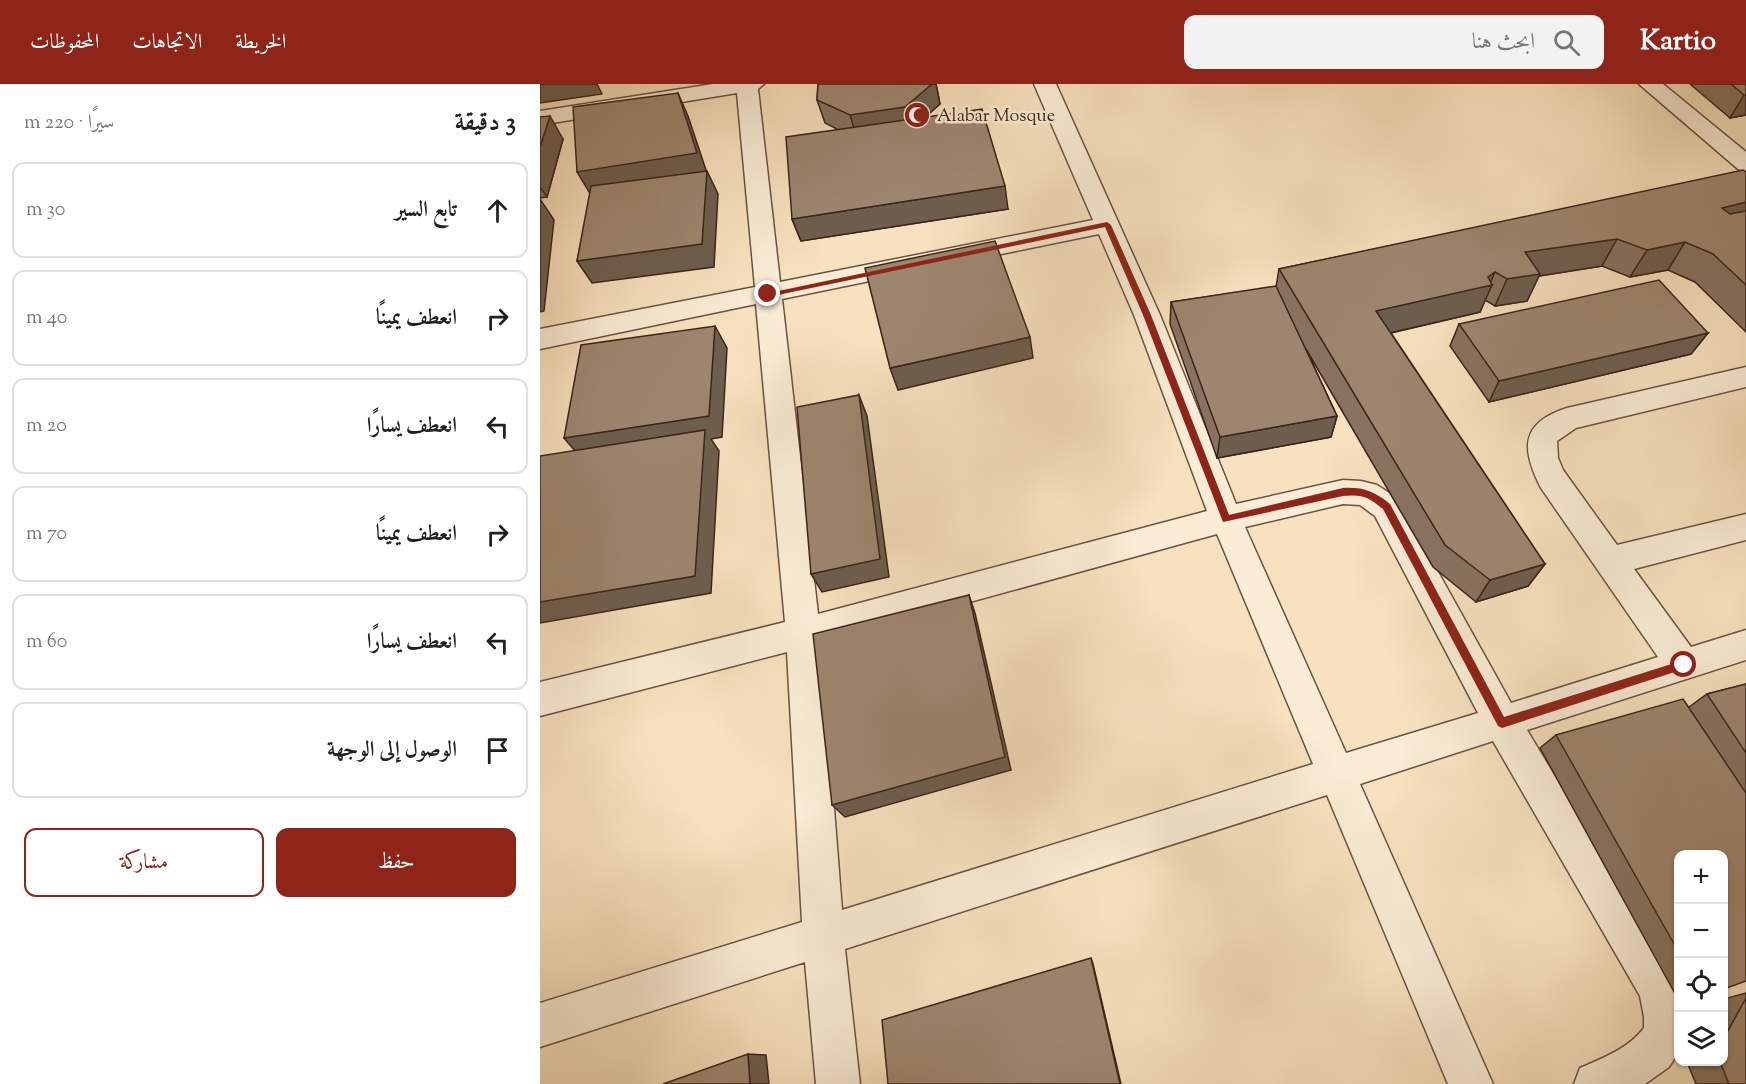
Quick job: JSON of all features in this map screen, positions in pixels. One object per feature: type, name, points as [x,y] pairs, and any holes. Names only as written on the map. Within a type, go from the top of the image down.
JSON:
[{"type":"street","points":[[540,118],[749,84],[803,633],[823,936],[838,1084]]},
{"type":"street","points":[[1045,84],[1107,225],[1159,312],[1226,519],[1335,775],[1471,1084]]},
{"type":"street","points":[[1650,84],[1746,164]]},
{"type":"street","points":[[540,339],[1107,225]]},
{"type":"street","points":[[1684,665],[1543,463],[1540,448],[1543,435],[1567,419],[1746,377]]},
{"type":"street","points":[[540,699],[803,633],[1226,519],[1343,492],[1361,491],[1376,498],[1386,507],[1502,723],[1659,989],[1666,1019],[1661,1043],[1639,1063],[1596,1084]]},
{"type":"street","points":[[1610,561],[1746,527]]},
{"type":"street","points":[[540,1025],[1746,645]]},
{"type":"building","points":[[818,84],[932,84],[905,107],[850,115],[817,100]]},
{"type":"building","points":[[1731,84],[1746,84],[1746,95],[1744,95]]},
{"type":"building","points":[[678,93],[697,153],[577,172],[573,107]]},
{"type":"building","points":[[982,109],[1005,186],[792,219],[786,137]]},
{"type":"building","points":[[550,116],[540,147],[540,117]]},
{"type":"building","points":[[1743,170],[1746,172],[1746,202],[1722,208],[1730,214],[1746,211],[1746,285],[1713,254],[1685,242],[1647,250],[1617,239],[1525,252],[1540,274],[1507,279],[1495,272],[1488,277],[1492,285],[1376,311],[1545,564],[1490,580],[1445,545],[1279,269]]},
{"type":"building","points":[[707,171],[702,244],[577,261],[591,186]]},
{"type":"building","points":[[995,241],[1030,337],[890,368],[865,268]]},
{"type":"building","points":[[1659,280],[1708,333],[1499,381],[1459,324]]},
{"type":"building","points":[[1276,286],[1337,416],[1220,437],[1171,302]]},
{"type":"building","points":[[715,326],[709,416],[564,438],[581,345]]},
{"type":"building","points":[[859,395],[880,559],[811,574],[797,407]]},
{"type":"building","points":[[705,430],[695,576],[540,602],[540,456]]},
{"type":"building","points":[[969,595],[1005,757],[832,805],[813,634]]},
{"type":"building","points":[[1746,684],[1746,753],[1707,694]]},
{"type":"building","points":[[1683,699],[1746,793],[1746,981],[1728,988],[1728,850],[1674,850],[1674,944],[1556,735]]},
{"type":"building","points":[[1091,958],[1120,1084],[888,1084],[882,1020]]},
{"type":"building","points":[[1746,998],[1746,1084],[1729,1084],[1722,1066],[1728,1066],[1728,1031]]},
{"type":"building","points":[[748,1054],[750,1084],[663,1084]]},
{"type":"place","name":"Alabar Mosque","points":[[917,115]]},
{"type":"route","points":[[768,294],[1107,225],[1147,315],[1226,519],[1343,492],[1361,491],[1376,498],[1386,507],[1502,723],[1684,665]]}]
